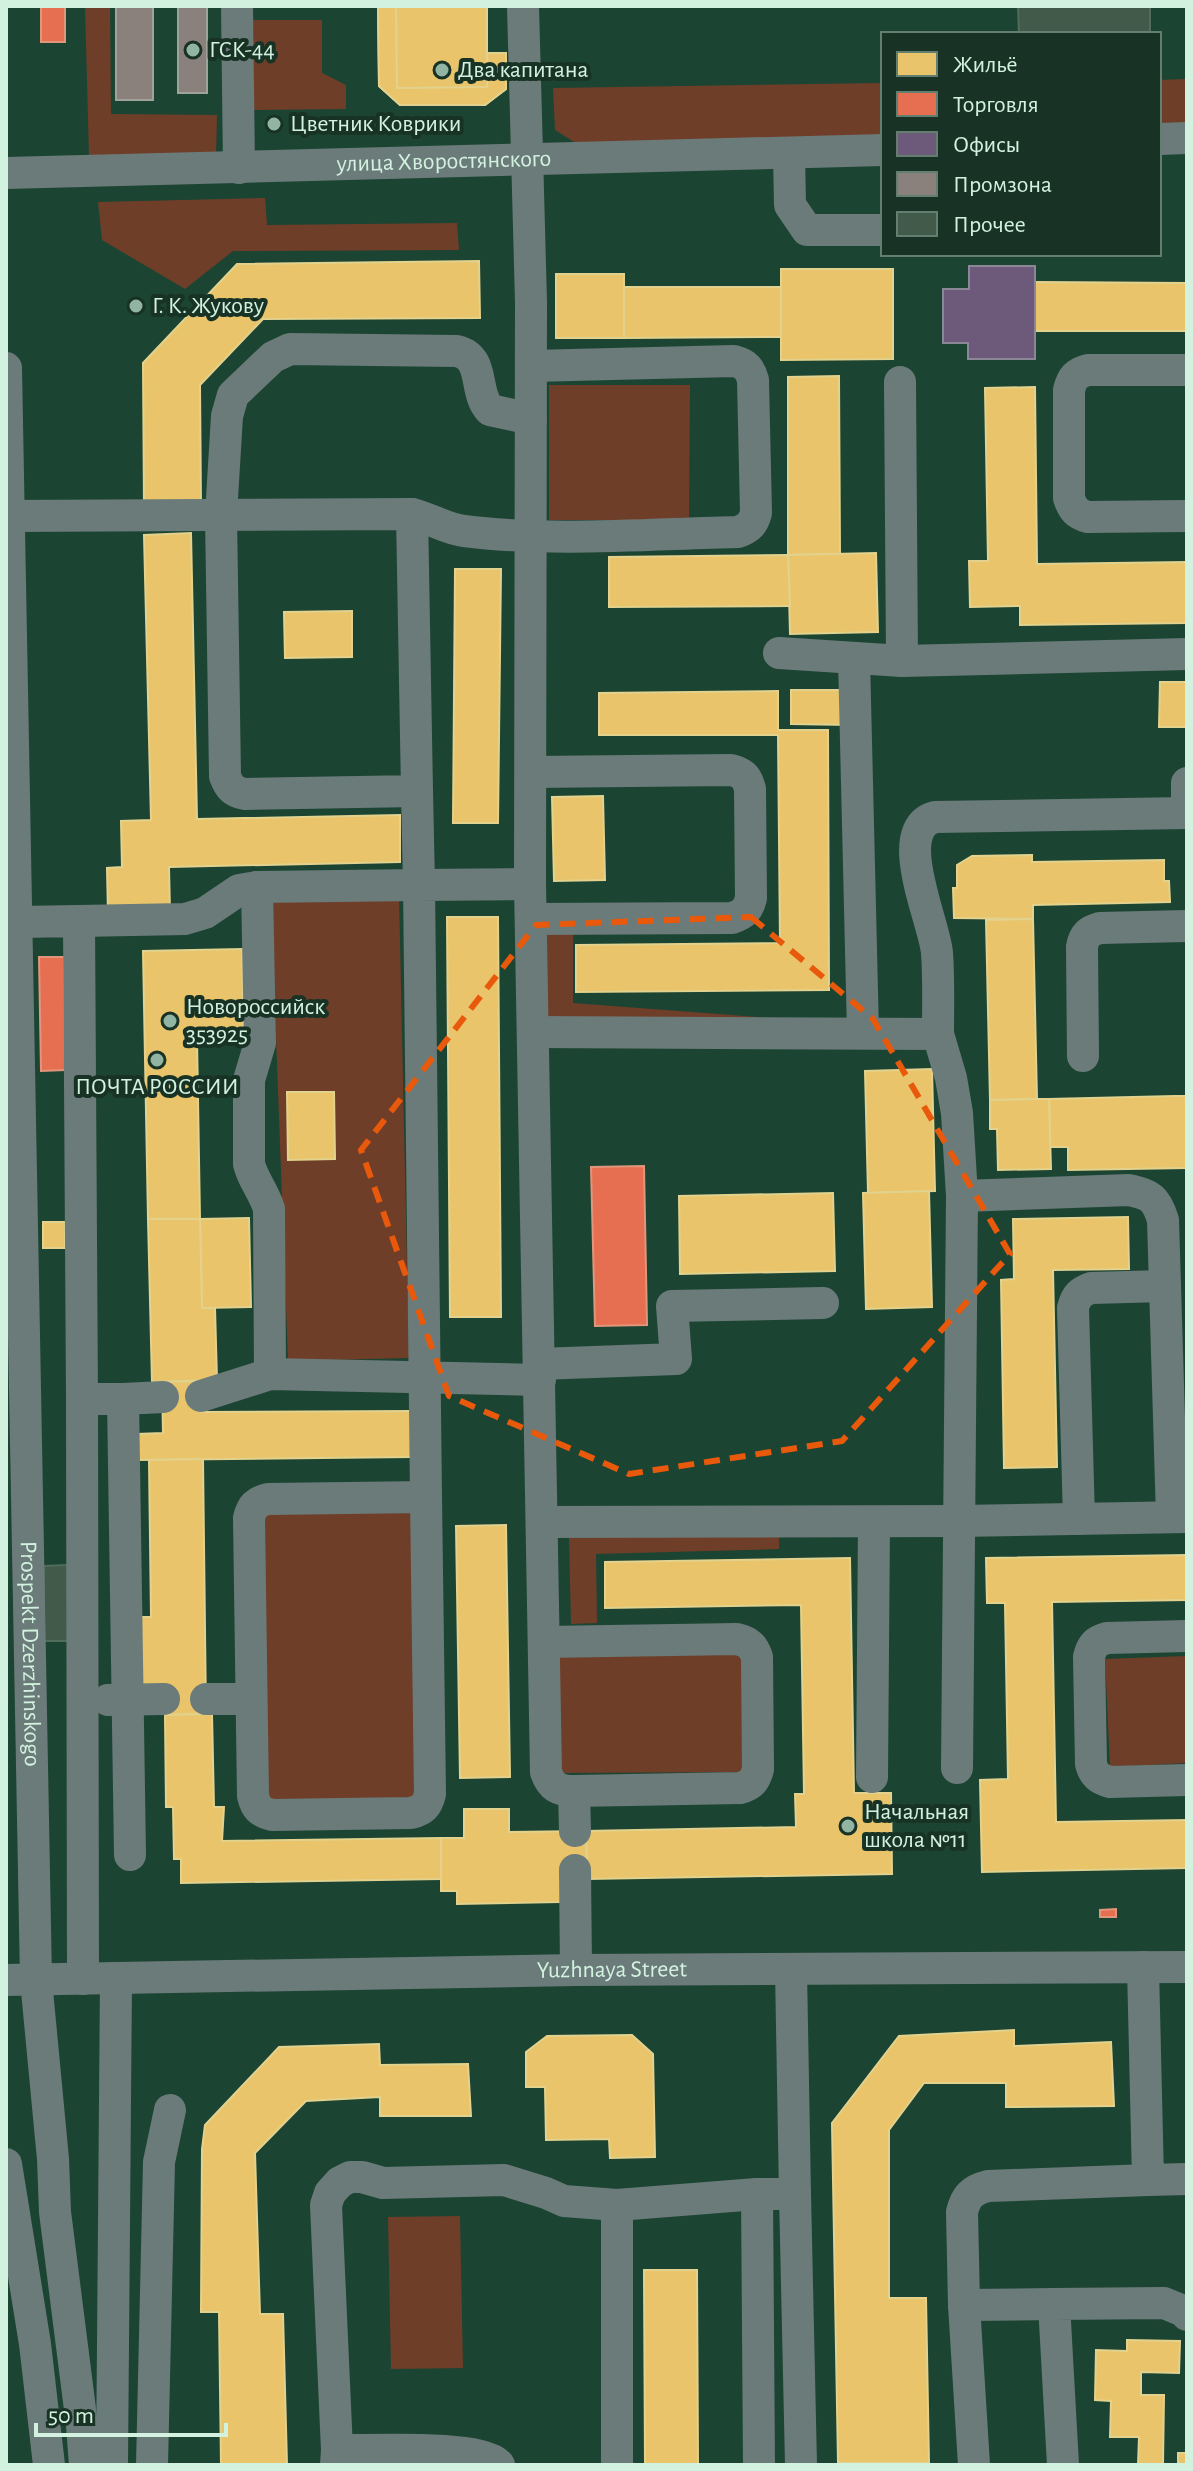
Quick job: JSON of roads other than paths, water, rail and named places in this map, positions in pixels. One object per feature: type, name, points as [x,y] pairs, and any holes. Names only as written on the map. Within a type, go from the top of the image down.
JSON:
[{"type":"street","points":[[237,6],[239,168]]},
{"type":"street","points":[[523,6],[531,366],[530,884],[546,1772],[549,1782],[556,1788],[574,1791],[740,1788],[749,1786],[756,1779],[757,1657],[747,1641],[544,1642]]},
{"type":"street","points":[[1161,139],[1187,138]]},
{"type":"street","name":"улица Хворостянского","points":[[6,173],[881,150]]},
{"type":"street","points":[[789,153],[790,205],[807,230],[881,230]]},
{"type":"street","points":[[417,791],[245,794],[235,792],[228,785],[225,776],[221,515],[228,405],[233,395],[273,357],[290,349],[441,351],[465,353],[472,359],[485,405],[497,412],[531,419]]},
{"type":"street","points":[[7,516],[412,514],[461,531],[531,536],[738,532],[754,522],[753,380],[751,371],[744,364],[734,361],[531,366]]},
{"type":"street","name":"Prospekt Dzerzhinskogo","points":[[6,368],[17,922],[21,1980],[53,2159],[55,2212],[85,2465]]},
{"type":"street","points":[[1187,370],[1088,370],[1078,373],[1071,380],[1069,390],[1069,498],[1072,508],[1088,517],[1187,516]]},
{"type":"street","points":[[900,382],[902,661]]},
{"type":"street","points":[[412,514],[419,885],[430,1794],[428,1804],[421,1811],[411,1813],[262,1813],[255,1806],[253,1796],[251,1509],[258,1501],[268,1499],[426,1497]]},
{"type":"street","points":[[779,653],[902,661],[1187,654]]},
{"type":"street","points":[[854,658],[863,1033]]},
{"type":"street","points":[[531,772],[731,770],[740,773],[748,780],[750,789],[751,898],[749,908],[742,915],[732,918],[531,919]]},
{"type":"street","points":[[1187,783],[1187,800]]},
{"type":"street","points":[[957,1768],[962,1196],[957,1113],[938,1034],[937,952],[917,872],[919,826],[926,819],[951,816],[1187,813]]},
{"type":"street","points":[[17,922],[185,919],[205,913],[239,890],[257,887],[530,884]]},
{"type":"street","points":[[257,887],[260,1043],[249,1080],[249,1164],[251,1175],[265,1195],[269,1209],[270,1374]]},
{"type":"street","points":[[79,921],[83,1979]]},
{"type":"street","points":[[1083,1056],[1084,938],[1100,928],[1187,926]]},
{"type":"street","points":[[533,1032],[938,1034]]},
{"type":"street","points":[[543,1522],[874,1522],[1179,1517],[1165,1286],[1175,1237],[1158,1206],[1148,1194],[1129,1190],[962,1196]]},
{"type":"street","points":[[1079,1519],[1073,1308],[1076,1298],[1082,1291],[1091,1288],[1165,1286]]},
{"type":"street","points":[[201,1396],[270,1374],[424,1378],[539,1372],[676,1359],[672,1306],[823,1303]]},
{"type":"street","points":[[82,1399],[163,1397]]},
{"type":"street","points":[[123,1399],[130,1855]]},
{"type":"street","points":[[872,1777],[874,1522]]},
{"type":"street","points":[[1187,1636],[1107,1638],[1098,1640],[1091,1647],[1089,1657],[1091,1764],[1094,1773],[1101,1780],[1110,1782],[1187,1780]]},
{"type":"street","points":[[83,1700],[164,1699]]},
{"type":"street","points":[[206,1699],[251,1699]]},
{"type":"street","points":[[574,1791],[575,1831]]},
{"type":"street","points":[[575,1870],[576,1970]]},
{"type":"street","points":[[1143,1967],[1148,2180]]},
{"type":"street","name":"Yuzhnaya Street","points":[[21,1980],[576,1970],[1187,1967]]},
{"type":"street","points":[[791,1970],[801,2465]]},
{"type":"street","points":[[112,2465],[116,1979]]},
{"type":"street","points":[[152,2465],[159,2162],[170,2110]]},
{"type":"street","points":[[6,2164],[16,2290],[49,2465]]},
{"type":"street","points":[[499,2465],[494,2459],[465,2452],[337,2458],[326,2205],[330,2193],[340,2182],[350,2177],[383,2183],[504,2180],[564,2201],[617,2205],[795,2194]]},
{"type":"street","points":[[974,2465],[964,2305],[962,2212],[965,2199],[975,2189],[988,2186],[1187,2179]]},
{"type":"street","points":[[757,2194],[759,2465]]},
{"type":"street","points":[[617,2205],[617,2465]]},
{"type":"street","points":[[964,2305],[1164,2303],[1187,2315]]},
{"type":"street","points":[[1054,2304],[1063,2465]]},
{"type":"place","name":"ГСК-44","points":[[193,50]]},
{"type":"place","name":"Два капитана","points":[[442,70]]},
{"type":"place","name":"Цветник Коврики","points":[[274,124]]},
{"type":"place","name":"Г. К. Жукову","points":[[136,306]]},
{"type":"place","name":"Новороссийск 353925","points":[[170,1021]]},
{"type":"place","name":"ПОЧТА РОССИИ","points":[[157,1060]]},
{"type":"place","name":"Начальная школа №11","points":[[848,1826]]}]
